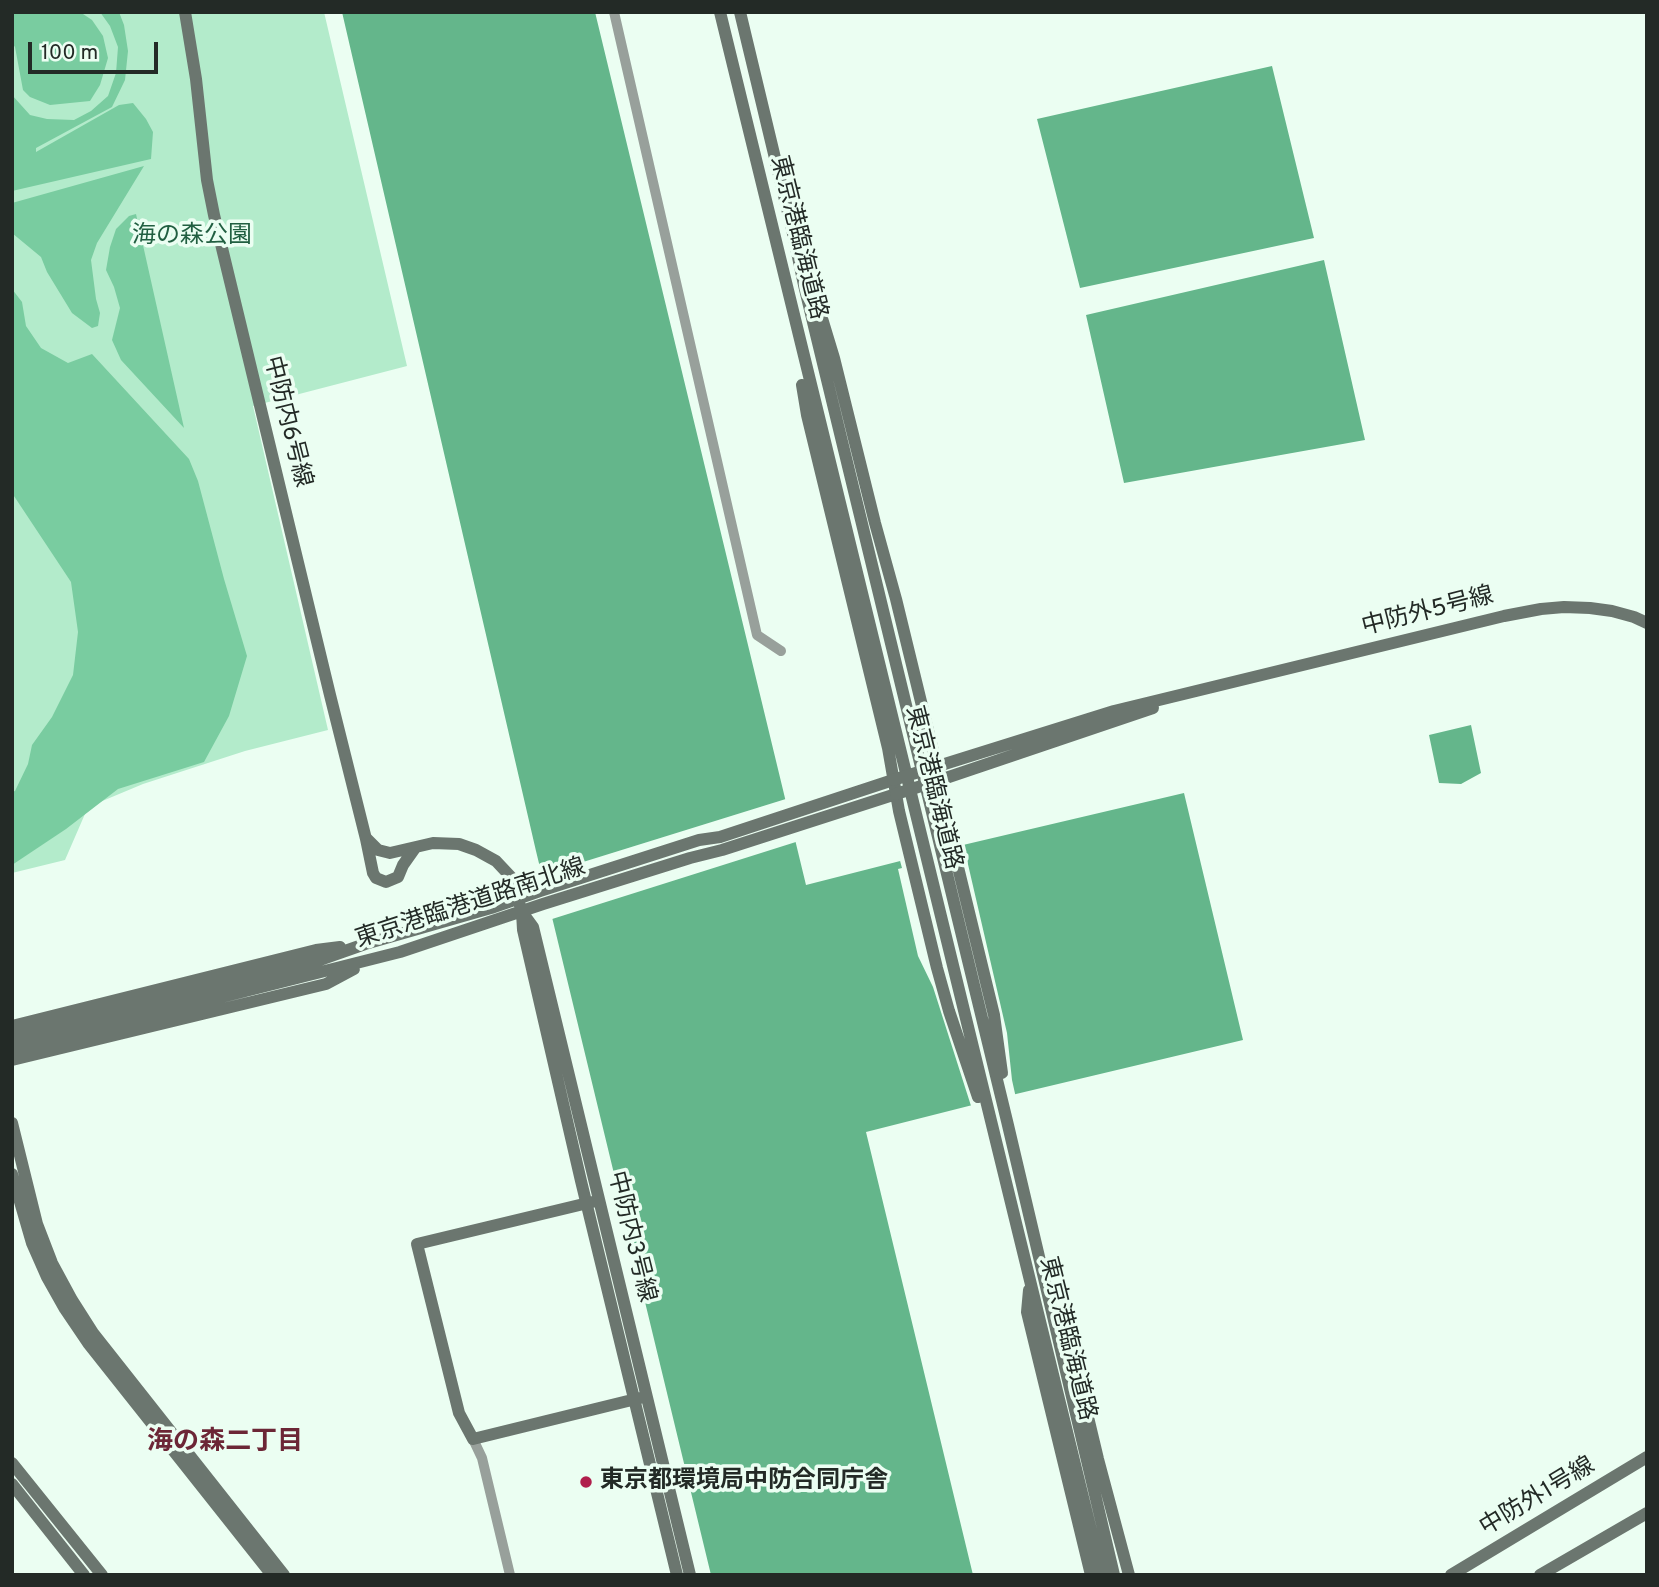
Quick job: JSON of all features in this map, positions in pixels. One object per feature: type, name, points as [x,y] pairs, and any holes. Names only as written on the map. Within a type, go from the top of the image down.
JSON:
[{"type":"street","name":"中防内6号線","points":[[185,12],[214,215],[372,863]]},
{"type":"street","points":[[614,12],[757,635],[781,651]]},
{"type":"street","name":"東京港臨海道路","points":[[720,12],[1102,1575]]},
{"type":"street","name":"東京港臨海道路","points":[[740,12],[1114,1575]]},
{"type":"street","points":[[792,229],[802,249],[834,358],[933,751],[936,774],[994,1014],[1007,1121]]},
{"type":"street","points":[[787,285],[807,415],[888,748],[896,794],[949,1011],[994,1137]]},
{"type":"street","name":"中防外5号線","points":[[936,774],[998,753],[1103,726],[1220,684],[1504,615],[1564,607],[1590,608],[1612,611],[1647,623]]},
{"type":"street","name":"東京港臨港道路南北線","points":[[12,1050],[370,961],[522,912],[542,897],[699,840],[720,837],[893,780],[936,774]]},
{"type":"street","name":"東京港臨港道路南北線","points":[[12,1038],[310,963],[518,898],[542,897],[722,850],[896,794],[936,774]]},
{"type":"street","points":[[366,839],[384,852],[396,852],[433,843],[459,844],[476,850],[496,861],[504,869],[511,877],[518,898]]},
{"type":"street","points":[[384,852],[378,854],[372,863],[376,878],[386,881],[398,877],[403,864],[415,848]]},
{"type":"street","name":"中防内3号線","points":[[518,898],[522,912],[533,927],[593,1201],[641,1398],[690,1575]]},
{"type":"street","points":[[12,1026],[316,950],[365,944]]},
{"type":"street","points":[[12,1060],[326,984],[370,961]]},
{"type":"street","points":[[12,1123],[37,1224],[52,1263],[72,1300],[93,1333],[284,1575]]},
{"type":"street","points":[[12,1174],[32,1243],[65,1309],[88,1343],[272,1575]]},
{"type":"street","points":[[510,1575],[482,1458],[459,1413],[417,1244],[593,1201]]},
{"type":"street","points":[[1032,1233],[1076,1367],[1129,1575]]},
{"type":"street","points":[[1030,1280],[1027,1311],[1091,1575]]},
{"type":"street","points":[[472,1439],[641,1398]]},
{"type":"street","name":"中防内3号線","points":[[641,1398],[677,1575]]},
{"type":"street","name":"中防外1号線","points":[[1451,1575],[1647,1457]]},
{"type":"street","points":[[12,1463],[102,1575]]},
{"type":"street","points":[[12,1484],[84,1575]]},
{"type":"street","points":[[1540,1575],[1647,1513]]},
{"type":"green space","name":"海の森公園","points":[[12,12],[324,12],[407,366],[253,406],[328,730],[245,751],[143,784],[88,807],[65,860],[12,873]]},
{"type":"shaded area","points":[[12,12],[80,12],[92,20],[103,36],[108,58],[100,85],[90,101],[50,105],[30,97],[23,90],[12,43]]},
{"type":"shaded area","points":[[100,12],[119,12],[124,25],[128,51],[125,80],[112,107],[36,148],[36,152],[119,105],[133,103],[153,132],[151,159],[12,191],[12,95],[30,115],[74,120],[91,111],[108,96],[116,73],[118,47],[110,26]]},
{"type":"shaded area","points":[[342,12],[595,12],[806,885],[1184,793],[1243,1040],[866,1132],[973,1575],[711,1575],[536,851]]},
{"type":"shaded area","points":[[1272,66],[1314,238],[1080,288],[1037,119]]},
{"type":"shaded area","points":[[144,166],[97,243],[91,260],[100,313],[98,326],[92,328],[72,313],[41,257],[12,233],[12,203]]},
{"type":"shaded area","points":[[136,214],[184,428],[121,360],[112,340],[120,308],[106,270],[110,247],[116,229],[129,216]]},
{"type":"shaded area","points":[[1324,260],[1365,440],[1124,483],[1086,315]]},
{"type":"shaded area","points":[[12,289],[22,302],[26,326],[41,348],[68,363],[92,354],[189,459],[198,481],[247,656],[229,716],[204,762],[118,789],[66,829],[12,865],[12,792],[15,791],[28,764],[32,745],[52,717],[73,675],[78,632],[71,582],[12,493]]},
{"type":"shaded area","points":[[1471,725],[1481,773],[1461,784],[1439,783],[1429,735]]},
{"type":"pier","points":[[789,798],[799,841],[549,920],[538,876]]},
{"type":"pier","points":[[957,843],[959,848],[964,847],[1007,1033],[1016,1098],[972,1109],[933,987],[918,956],[898,869],[902,868],[899,857]]},
{"type":"place","name":"東京都環境局中防合同庁舎","points":[[586,1482]]},
{"type":"district","name":"海の森二丁目","points":[[225,1444]]}]
